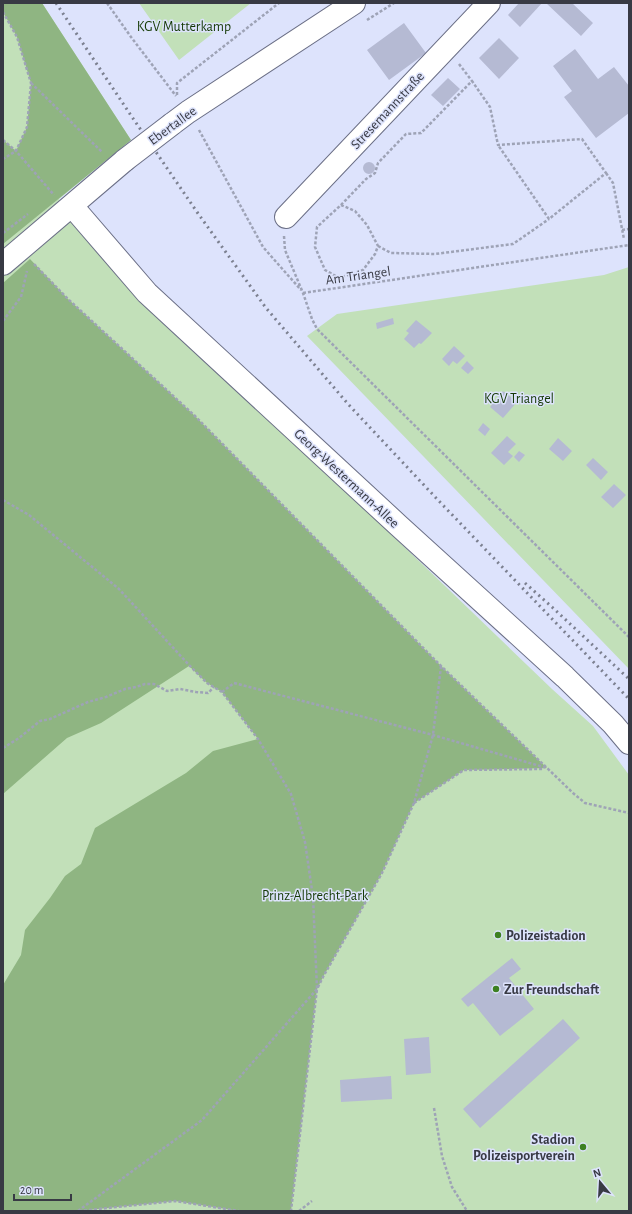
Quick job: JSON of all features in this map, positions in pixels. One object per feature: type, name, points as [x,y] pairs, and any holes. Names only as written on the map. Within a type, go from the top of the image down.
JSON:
[{"type":"street","name":"Ebertallee","points":[[3,264],[125,160],[179,111],[354,3]]},
{"type":"street","name":"Stresemannstraße","points":[[286,217],[489,3]]},
{"type":"street","name":"Georg-Westermann-Allee","points":[[72,206],[147,293],[399,526],[565,676],[613,724],[629,743]]},
{"type":"path","points":[[107,3],[179,111],[263,247],[303,293]]},
{"type":"path","points":[[179,111],[177,83],[279,3]]},
{"type":"path","points":[[3,12],[17,37],[31,83],[27,127],[16,151],[3,159]]},
{"type":"path","points":[[378,246],[375,254],[364,270],[339,278],[325,270],[316,247],[317,227],[366,179],[375,173],[378,163],[406,134],[421,133],[472,80],[490,107],[498,144],[549,219]]},
{"type":"path","points":[[31,83],[102,152]]},
{"type":"path","points":[[498,144],[582,139],[613,183],[624,239]]},
{"type":"path","points":[[3,140],[16,151],[53,194]]},
{"type":"path","points":[[341,205],[355,211],[367,224],[378,246],[391,253],[435,254],[513,244],[549,219],[606,173]]},
{"type":"path","points":[[622,230],[629,229]]},
{"type":"path","name":"Am Triangel","points":[[303,293],[629,245]]},
{"type":"path","points":[[284,246],[317,329],[629,637]]},
{"type":"path","points":[[30,259],[68,299],[195,416],[441,666],[574,794],[586,803],[629,813]]},
{"type":"path","points":[[3,321],[21,297],[28,267]]},
{"type":"path","points":[[3,500],[29,515],[119,589],[189,665],[208,683],[222,692],[258,739],[291,794],[305,842],[313,897],[317,989],[291,1211]]},
{"type":"path","points":[[78,1211],[202,1120],[317,989],[382,873],[414,803],[433,735],[441,666]]},
{"type":"path","points":[[222,692],[234,683],[433,735],[548,768]]},
{"type":"path","points":[[3,748],[19,738],[40,721],[50,719],[88,702],[106,697],[125,689],[145,684],[154,684],[167,692],[180,689],[208,693],[214,687]]},
{"type":"path","points":[[414,803],[464,770],[548,768]]},
{"type":"path","points":[[434,1108],[442,1156],[452,1187],[467,1211]]},
{"type":"path","points":[[78,1211],[175,1201],[239,1211]]},
{"type":"path","points":[[299,1211],[312,1201]]},
{"type":"green space","name":"Prinz-Albrecht-Park","points":[[3,3],[42,3],[131,140],[59,199],[100,254],[552,689],[593,726],[629,775],[629,1211],[3,1211]]},
{"type":"green space","points":[[3,3],[42,3],[131,140],[3,244],[3,140],[16,151],[27,127],[31,83],[17,37],[3,12]]},
{"type":"green space","name":"KGV Mutterkamp","points":[[139,3],[251,3],[179,60]]},
{"type":"green space","points":[[30,259],[68,299],[195,416],[441,666],[547,768],[464,770],[414,803],[382,873],[317,989],[291,1211],[239,1211],[175,1201],[79,1211],[3,1211],[3,985],[21,955],[25,930],[65,876],[81,864],[95,828],[186,773],[213,751],[258,739],[222,692],[207,683],[189,666],[101,723],[67,738],[3,794],[3,283]]},
{"type":"green space","name":"KGV Triangel","points":[[629,267],[629,669],[307,336],[337,314],[604,275]]},
{"type":"building","points":[[519,3],[542,3],[520,27],[508,15]]},
{"type":"building","points":[[546,3],[572,3],[593,23],[581,36]]},
{"type":"building","points":[[404,23],[426,53],[389,80],[367,50]]},
{"type":"building","points":[[499,38],[519,58],[499,79],[479,58]]},
{"type":"building","points":[[575,49],[598,79],[614,67],[629,86],[629,113],[596,138],[564,97],[572,91],[553,66]]},
{"type":"building","points":[[448,78],[460,89],[443,106],[431,95]]},
{"type":"building","points":[[367,162],[371,162],[375,168],[371,174],[367,174],[363,170],[363,166]]},
{"type":"building","points":[[393,318],[394,324],[377,329],[376,323]]},
{"type":"building","points":[[416,320],[432,333],[421,344],[419,343],[414,348],[404,339],[409,333],[406,331]]},
{"type":"building","points":[[454,346],[465,356],[457,364],[453,361],[449,366],[442,359]]},
{"type":"building","points":[[467,361],[474,368],[468,374],[461,368]]},
{"type":"building","points":[[503,391],[517,402],[503,418],[490,407]]},
{"type":"building","points":[[483,423],[490,429],[485,436],[478,430]]},
{"type":"building","points":[[507,436],[516,444],[508,452],[513,456],[504,465],[491,453]]},
{"type":"building","points":[[558,438],[572,451],[563,461],[549,449]]},
{"type":"building","points":[[519,451],[525,455],[519,462],[514,457]]},
{"type":"building","points":[[593,458],[608,472],[601,480],[586,465]]},
{"type":"building","points":[[614,484],[626,495],[613,508],[601,497]]},
{"type":"building","name":"Zur Freundschaft","points":[[512,958],[521,969],[509,978],[534,1009],[500,1036],[473,1003],[468,1007],[461,999]]},
{"type":"building","points":[[563,1019],[580,1038],[480,1128],[463,1109]]},
{"type":"building","points":[[429,1037],[431,1073],[406,1075],[404,1039]]},
{"type":"building","points":[[391,1076],[392,1099],[341,1102],[340,1080]]},
{"type":"railway","points":[[56,3],[197,212],[266,308],[348,404],[629,699]]},
{"type":"railway","points":[[525,583],[629,679]]},
{"type":"place","name":"Polizeistadion","points":[[498,935]]},
{"type":"place","name":"Zur Freundschaft","points":[[496,989]]},
{"type":"place","name":"Stadion Polizeisportverein","points":[[583,1147]]}]
